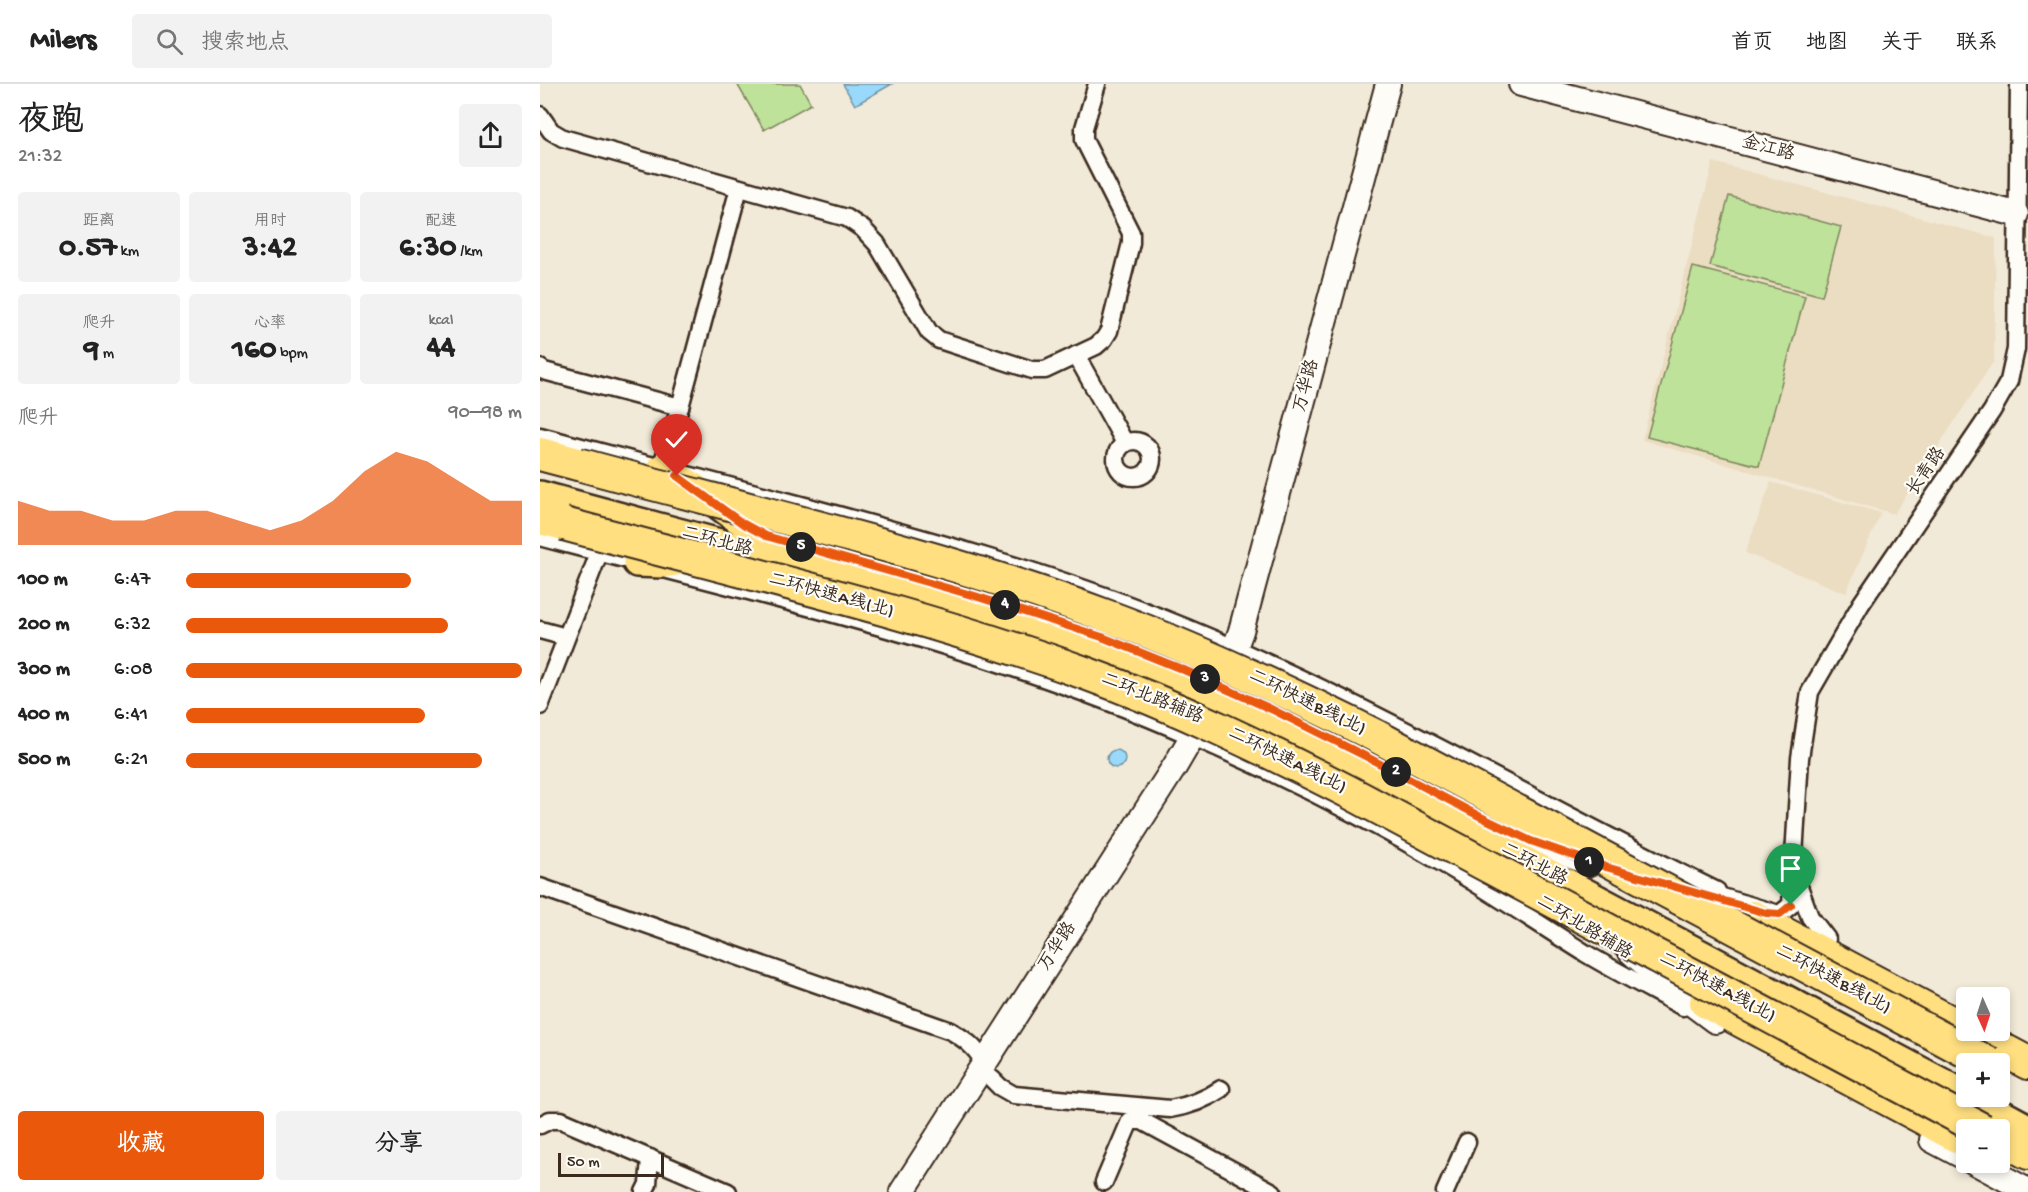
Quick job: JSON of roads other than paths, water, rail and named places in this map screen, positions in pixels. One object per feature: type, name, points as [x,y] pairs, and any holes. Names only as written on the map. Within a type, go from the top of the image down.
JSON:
[{"type":"highway","name":"二环快速B线(北)","points":[[540,454],[982,574],[1099,613],[1192,650],[1280,689],[1378,737],[1475,824],[1966,1053]]},
{"type":"highway","name":"二环快速A线(北)","points":[[540,518],[996,643],[1088,674],[1168,706],[1254,744],[1349,792],[1475,824],[1965,1119]]},
{"type":"highway","points":[[1475,824],[1631,858],[1725,902],[2028,1063]]},
{"type":"highway","points":[[1475,824],[1586,931],[1689,993],[1956,1136]]},
{"type":"highway","points":[[2010,1074],[2028,1084]]},
{"type":"highway","points":[[2010,1144],[2028,1154]]},
{"type":"highway","points":[[2010,1164],[2028,1174]]},
{"type":"main road","points":[[661,468],[692,485],[772,548]]},
{"type":"main road","name":"二环北路","points":[[540,477],[772,548]]},
{"type":"main road","name":"二环北路","points":[[540,495],[930,582],[1102,637],[1220,698],[1317,732],[1475,824],[1956,1071]]},
{"type":"main road","points":[[637,562],[671,563],[772,548]]},
{"type":"main road","name":"二环北路","points":[[1606,893],[1956,1089]]},
{"type":"main road","points":[[2010,1099],[2028,1109]]},
{"type":"main road","name":"二环北路","points":[[1989,1107],[2028,1128]]},
{"type":"street","points":[[540,115],[551,132],[563,138],[846,218],[863,229],[877,244],[930,332],[939,340],[1032,370],[1045,370],[1096,346],[1104,339],[1109,331],[1131,243],[1131,233],[1084,140],[1084,128],[1097,84]]},
{"type":"street","name":"万华路","points":[[902,1192],[988,1071],[1201,740],[1220,698],[1388,84]]},
{"type":"street","name":"金江路","points":[[1521,84],[2016,214]]},
{"type":"street","name":"长青路","points":[[1795,862],[1800,758],[1810,693],[1861,604],[1992,411],[2009,381],[2016,349],[2016,214],[2022,185],[2019,84]]},
{"type":"street","points":[[661,468],[680,407],[739,188]]},
{"type":"street","points":[[1076,355],[1125,443]]},
{"type":"street","points":[[540,368],[544,371],[680,407]]},
{"type":"street","points":[[540,436],[893,530],[1031,571],[1116,600],[1235,649],[1335,696],[1657,861],[1766,913],[1827,939],[1956,1009]]},
{"type":"street","name":"二环北路辅路","points":[[540,537],[867,624],[1001,663],[1111,702],[1201,740],[1311,793],[1412,846],[1607,966],[1764,1050]]},
{"type":"street","points":[[540,706],[599,553]]},
{"type":"street","points":[[540,630],[566,638]]},
{"type":"street","points":[[1475,824],[1531,841],[1581,860],[1766,913],[1780,914],[1791,905],[1795,862]]},
{"type":"street","points":[[1475,824],[1560,891],[1701,1011],[1764,1050],[1956,1153]]},
{"type":"street","points":[[1795,862],[1797,885],[1810,917],[1827,939]]},
{"type":"street","points":[[540,887],[951,1031],[971,1044],[1000,1087],[1014,1095],[1170,1109],[1187,1106],[1221,1089]]},
{"type":"street","points":[[2010,1036],[2028,1046]]},
{"type":"street","name":"万华路","points":[[921,1192],[988,1071]]},
{"type":"street","points":[[540,1125],[550,1120],[561,1120],[728,1192]]},
{"type":"street","points":[[1104,1182],[1130,1121],[1142,1121],[1273,1192]]},
{"type":"street","points":[[1446,1192],[1467,1142]]},
{"type":"street","points":[[644,1192],[648,1184],[650,1158]]},
{"type":"street","points":[[1994,1173],[2028,1191]]},
{"type":"water","points":[[843,84],[892,84],[855,105]]},
{"type":"water","points":[[1112,750],[1120,750],[1125,755],[1123,766],[1112,768],[1107,763],[1107,755]]}]
